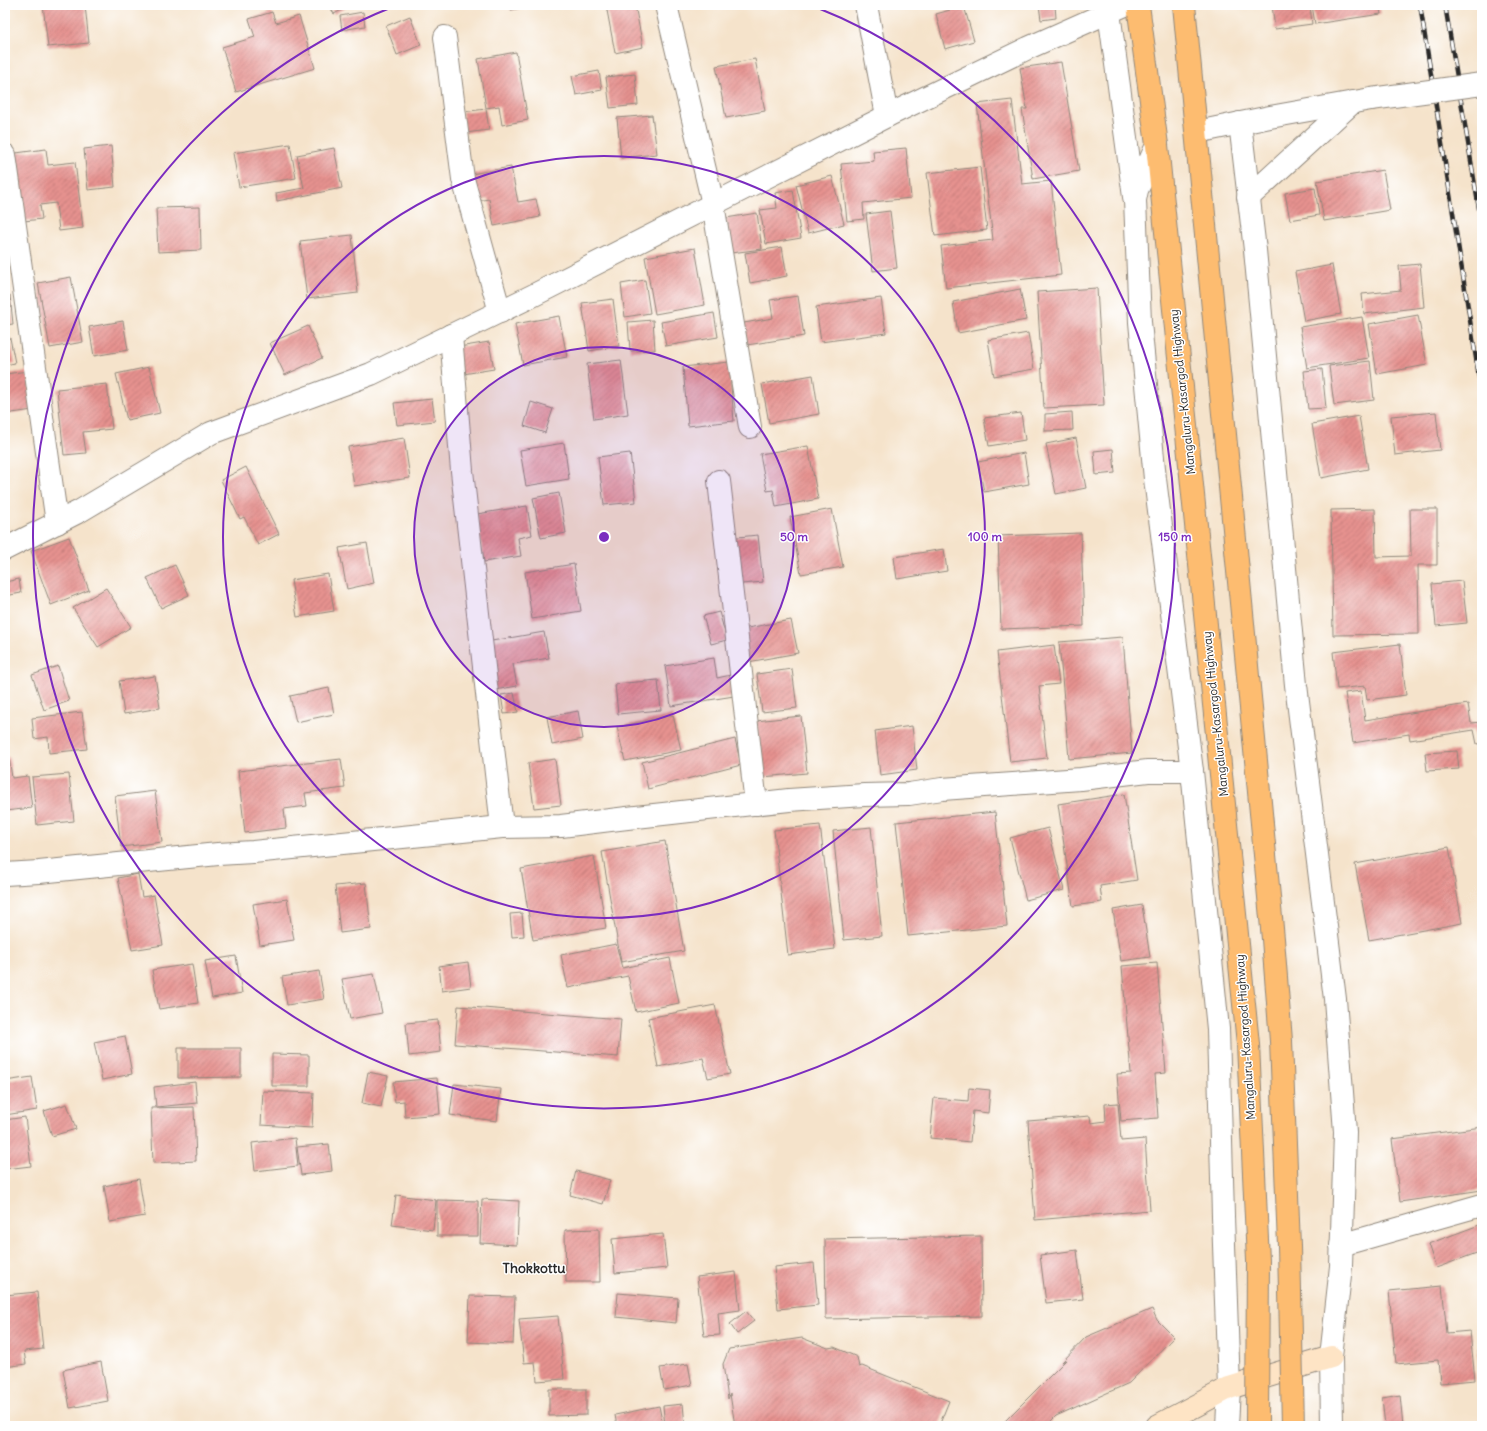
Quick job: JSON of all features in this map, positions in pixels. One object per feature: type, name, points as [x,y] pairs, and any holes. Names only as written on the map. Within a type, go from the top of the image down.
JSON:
[{"type":"highway","name":"Mangaluru-Kasargod Highway","points":[[1138,5],[1157,145],[1248,1044],[1258,1261],[1257,1426]]},
{"type":"highway","points":[[1184,5],[1272,932],[1281,1042],[1289,1246],[1293,1426]]},
{"type":"main road","points":[[1157,1426],[1229,1388],[1331,1357]]},
{"type":"street","points":[[666,5],[713,204],[750,427]]},
{"type":"street","points":[[866,5],[887,116]]},
{"type":"street","points":[[5,549],[80,511],[211,433],[371,374],[500,312],[887,116],[1114,8],[1135,200],[1140,322],[1155,479],[1192,771],[1218,1029],[1229,1388],[1227,1426]]},
{"type":"street","points":[[445,36],[463,178],[500,312]]},
{"type":"street","points":[[1197,132],[1362,100],[1482,84]]},
{"type":"street","points":[[1248,198],[1362,100]]},
{"type":"street","points":[[1240,123],[1255,250],[1296,685],[1335,999],[1345,1132],[1340,1245],[1341,1266],[1331,1357],[1332,1426]]},
{"type":"street","points":[[1135,200],[1137,190],[1157,145]]},
{"type":"street","points":[[5,156],[57,523]]},
{"type":"street","points":[[451,335],[462,471],[502,826]]},
{"type":"street","points":[[719,481],[756,804]]},
{"type":"street","points":[[5,874],[253,852],[502,826],[561,826],[756,804],[864,795],[909,794],[942,789],[1081,779],[1148,771],[1192,771]]},
{"type":"street","points":[[1340,1245],[1482,1205]]},
{"type":"building","points":[[43,5],[85,5],[89,43],[48,47]]},
{"type":"building","points":[[329,5],[351,5],[334,14]]},
{"type":"building","points":[[510,5],[531,5],[531,6],[511,10]]},
{"type":"building","points":[[606,5],[635,5],[643,47],[615,53]]},
{"type":"building","points":[[1039,5],[1055,5],[1056,18],[1041,20]]},
{"type":"building","points":[[1272,5],[1310,5],[1312,24],[1275,29]]},
{"type":"building","points":[[1312,5],[1379,5],[1381,14],[1315,24]]},
{"type":"building","points":[[964,6],[974,41],[945,49],[936,14]]},
{"type":"building","points":[[272,12],[276,23],[299,16],[315,68],[236,92],[222,47],[255,37],[249,19]]},
{"type":"building","points":[[363,12],[365,26],[342,30],[340,16]]},
{"type":"building","points":[[410,16],[421,45],[397,55],[386,26]]},
{"type":"building","points":[[516,52],[528,120],[502,125],[499,106],[486,108],[478,59]]},
{"type":"building","points":[[755,59],[765,111],[726,118],[716,66]]},
{"type":"building","points":[[1061,62],[1079,171],[1033,179],[1022,109],[1027,109],[1020,68]]},
{"type":"building","points":[[599,71],[602,90],[576,95],[572,76]]},
{"type":"building","points":[[635,74],[638,105],[610,108],[606,77]]},
{"type":"building","points":[[1012,100],[1022,184],[1051,181],[1061,275],[946,288],[941,246],[993,240],[977,104]]},
{"type":"building","points":[[486,109],[489,130],[465,133],[462,112]]},
{"type":"building","points":[[652,115],[657,154],[621,158],[617,118]]},
{"type":"building","points":[[290,144],[296,178],[239,187],[233,153]]},
{"type":"building","points":[[111,146],[115,187],[88,190],[84,149]]},
{"type":"building","points":[[334,148],[342,188],[277,201],[276,193],[304,188],[297,155]]},
{"type":"building","points":[[906,148],[911,198],[863,203],[864,219],[847,221],[841,164],[874,161],[873,151]]},
{"type":"building","points":[[46,149],[48,165],[75,162],[83,228],[59,231],[56,203],[40,205],[42,219],[24,221],[16,153]]},
{"type":"building","points":[[511,167],[518,202],[536,199],[540,217],[494,226],[489,199],[465,203],[460,176]]},
{"type":"building","points":[[980,167],[987,230],[935,236],[927,173]]},
{"type":"building","points":[[1383,170],[1390,210],[1324,221],[1317,181]]},
{"type":"building","points":[[832,176],[844,224],[808,233],[796,185]]},
{"type":"building","points":[[1315,188],[1319,215],[1290,220],[1285,193]]},
{"type":"building","points":[[793,190],[801,238],[766,244],[760,210],[777,208],[775,193]]},
{"type":"building","points":[[200,207],[201,250],[158,252],[156,208]]},
{"type":"building","points":[[890,211],[897,268],[873,271],[866,214]]},
{"type":"building","points":[[757,213],[762,249],[731,253],[726,218]]},
{"type":"building","points":[[352,235],[358,293],[307,299],[300,241]]},
{"type":"building","points":[[782,247],[787,276],[750,283],[745,253]]},
{"type":"building","points":[[695,248],[705,305],[655,314],[645,257]]},
{"type":"building","points":[[1420,264],[1424,307],[1364,314],[1362,294],[1401,290],[1399,266]]},
{"type":"building","points":[[1332,265],[1341,314],[1304,321],[1295,272]]},
{"type":"building","points":[[71,277],[83,342],[50,348],[38,283]]},
{"type":"building","points":[[645,280],[650,313],[625,317],[621,284]]},
{"type":"building","points":[[1097,288],[1104,405],[1044,408],[1037,292]]},
{"type":"building","points":[[1020,289],[1026,320],[958,333],[953,302]]},
{"type":"building","points":[[10,295],[13,324],[5,325],[5,296]]},
{"type":"building","points":[[798,296],[804,336],[747,345],[744,323],[773,318],[770,300]]},
{"type":"building","points":[[881,298],[886,333],[821,342],[816,307]]},
{"type":"building","points":[[613,299],[619,346],[589,351],[582,303]]},
{"type":"building","points":[[714,313],[718,337],[666,346],[661,322]]},
{"type":"building","points":[[1418,315],[1427,365],[1377,374],[1369,324]]},
{"type":"building","points":[[559,316],[567,357],[523,365],[515,324]]},
{"type":"building","points":[[1362,317],[1369,358],[1307,368],[1300,327]]},
{"type":"building","points":[[653,320],[655,350],[630,351],[628,322]]},
{"type":"building","points":[[123,321],[128,350],[94,356],[89,327]]},
{"type":"building","points":[[308,326],[322,358],[285,375],[270,343]]},
{"type":"building","points":[[1028,333],[1034,369],[994,376],[988,340]]},
{"type":"building","points":[[10,338],[15,363],[5,365],[5,339]]},
{"type":"building","points":[[489,342],[494,369],[457,375],[453,348]]},
{"type":"building","points":[[621,360],[628,414],[594,419],[587,364]]},
{"type":"building","points":[[1370,361],[1374,400],[1334,405],[1329,366]]},
{"type":"building","points":[[729,362],[734,421],[688,426],[683,367]]},
{"type":"building","points":[[149,367],[160,413],[127,420],[116,374]]},
{"type":"building","points":[[1322,369],[1326,408],[1308,409],[1304,371]]},
{"type":"building","points":[[28,371],[33,410],[5,414],[5,374]]},
{"type":"building","points":[[813,375],[819,414],[769,423],[762,384]]},
{"type":"building","points":[[107,384],[112,429],[83,432],[86,453],[64,455],[57,389]]},
{"type":"building","points":[[432,399],[435,421],[397,425],[394,403]]},
{"type":"building","points":[[531,402],[553,409],[545,433],[524,426]]},
{"type":"building","points":[[1072,412],[1073,430],[1045,431],[1045,414]]},
{"type":"building","points":[[1436,412],[1440,450],[1395,455],[1391,416]]},
{"type":"building","points":[[1021,413],[1025,440],[989,446],[984,418]]},
{"type":"building","points":[[1359,416],[1368,469],[1321,478],[1312,424]]},
{"type":"building","points":[[404,438],[410,478],[354,486],[348,447]]},
{"type":"building","points":[[1076,438],[1086,488],[1056,494],[1046,444]]},
{"type":"building","points":[[564,443],[569,479],[526,486],[520,450]]},
{"type":"building","points":[[808,446],[818,499],[776,507],[773,490],[767,491],[760,454]]},
{"type":"building","points":[[1113,449],[1115,473],[1096,475],[1094,451]]},
{"type":"building","points":[[630,453],[636,502],[604,505],[598,457]]},
{"type":"building","points":[[1024,453],[1029,484],[984,492],[978,462]]},
{"type":"building","points":[[246,467],[279,534],[258,545],[244,517],[240,519],[221,480]]},
{"type":"building","points":[[559,493],[566,533],[541,538],[533,498]]},
{"type":"building","points":[[527,506],[532,535],[518,538],[521,556],[484,562],[477,514]]},
{"type":"building","points":[[832,509],[843,567],[801,574],[790,517]]},
{"type":"building","points":[[1375,509],[1376,557],[1411,556],[1410,509],[1437,509],[1437,565],[1418,565],[1419,634],[1333,635],[1331,510]]},
{"type":"building","points":[[1081,533],[1084,626],[1001,629],[998,536]]},
{"type":"building","points":[[758,535],[763,582],[732,585],[728,538]]},
{"type":"building","points":[[69,537],[89,590],[51,605],[31,551]]},
{"type":"building","points":[[367,543],[374,583],[347,589],[339,548]]},
{"type":"building","points":[[944,549],[947,571],[897,579],[894,557]]},
{"type":"building","points":[[574,564],[581,611],[532,619],[525,572]]},
{"type":"building","points":[[175,565],[189,595],[161,608],[147,578]]},
{"type":"building","points":[[328,574],[334,611],[297,617],[291,580]]},
{"type":"building","points":[[19,579],[21,593],[5,596],[5,582]]},
{"type":"building","points":[[1462,581],[1467,623],[1436,626],[1432,584]]},
{"type":"building","points":[[106,588],[131,627],[98,647],[73,608]]},
{"type":"building","points":[[719,612],[727,640],[711,644],[703,616]]},
{"type":"building","points":[[791,620],[798,653],[748,662],[742,629]]},
{"type":"building","points":[[544,632],[549,658],[513,664],[517,686],[495,690],[486,642]]},
{"type":"building","points":[[1123,637],[1132,753],[1069,759],[1059,642]]},
{"type":"building","points":[[1400,644],[1406,695],[1367,700],[1365,686],[1337,689],[1333,652]]},
{"type":"building","points":[[1054,645],[1059,684],[1039,686],[1047,758],[1010,762],[997,652]]},
{"type":"building","points":[[714,658],[717,678],[731,675],[734,696],[671,706],[665,666]]},
{"type":"building","points":[[58,666],[69,701],[44,710],[32,675]]},
{"type":"building","points":[[792,669],[797,708],[762,712],[757,674]]},
{"type":"building","points":[[155,676],[160,708],[124,714],[119,681]]},
{"type":"building","points":[[658,680],[661,710],[618,714],[615,684]]},
{"type":"building","points":[[329,688],[334,714],[296,722],[290,696]]},
{"type":"building","points":[[1361,691],[1365,720],[1468,704],[1471,723],[1482,722],[1482,743],[1477,744],[1474,730],[1410,740],[1409,734],[1353,743],[1345,693]]},
{"type":"building","points":[[514,693],[518,712],[504,714],[501,695]]},
{"type":"building","points":[[578,711],[583,739],[552,745],[547,717]]},
{"type":"building","points":[[82,712],[87,749],[49,753],[48,737],[34,739],[32,718]]},
{"type":"building","points":[[673,715],[681,750],[625,761],[617,727]]},
{"type":"building","points":[[801,716],[807,773],[762,777],[756,721]]},
{"type":"building","points":[[912,726],[917,770],[880,775],[875,731]]},
{"type":"building","points":[[735,739],[741,765],[648,789],[642,762]]},
{"type":"building","points":[[1457,751],[1459,769],[1427,771],[1425,753]]},
{"type":"building","points":[[9,757],[12,778],[28,776],[32,808],[5,811],[5,758]]},
{"type":"building","points":[[341,759],[345,788],[305,793],[307,806],[284,809],[286,828],[245,833],[238,771]]},
{"type":"building","points":[[555,759],[561,805],[534,808],[528,763]]},
{"type":"building","points":[[69,774],[74,821],[37,825],[32,777]]},
{"type":"building","points":[[155,791],[162,842],[121,847],[115,796]]},
{"type":"building","points":[[1124,794],[1137,880],[1100,886],[1102,902],[1073,906],[1058,804]]},
{"type":"building","points":[[995,812],[1007,926],[908,936],[896,822]]},
{"type":"building","points":[[820,825],[835,949],[788,955],[774,830]]},
{"type":"building","points":[[871,827],[882,936],[844,940],[833,831]]},
{"type":"building","points":[[1048,828],[1064,890],[1026,900],[1010,838]]},
{"type":"building","points":[[665,841],[684,951],[621,962],[602,852]]},
{"type":"building","points":[[1449,847],[1462,923],[1369,940],[1355,864]]},
{"type":"building","points":[[594,856],[606,928],[533,940],[521,869]]},
{"type":"building","points":[[138,874],[142,897],[154,895],[163,945],[132,950],[118,878]]},
{"type":"building","points":[[366,883],[371,929],[340,933],[335,886]]},
{"type":"building","points":[[287,899],[294,940],[260,945],[253,904]]},
{"type":"building","points":[[1142,905],[1150,957],[1121,961],[1113,910]]},
{"type":"building","points":[[522,913],[524,936],[512,937],[510,914]]},
{"type":"building","points":[[616,944],[622,968],[670,958],[679,1003],[636,1012],[628,976],[568,988],[561,955]]},
{"type":"building","points":[[236,956],[242,993],[212,998],[205,961]]},
{"type":"building","points":[[468,962],[471,987],[442,991],[439,966]]},
{"type":"building","points":[[1157,963],[1166,1073],[1155,1074],[1158,1118],[1121,1121],[1117,1074],[1131,1073],[1122,966]]},
{"type":"building","points":[[192,964],[198,1003],[159,1009],[152,970]]},
{"type":"building","points":[[319,971],[324,999],[287,1005],[282,977]]},
{"type":"building","points":[[374,974],[382,1013],[350,1019],[342,979]]},
{"type":"building","points":[[715,1005],[730,1074],[708,1078],[703,1058],[658,1067],[648,1018]]},
{"type":"building","points":[[458,1006],[621,1019],[618,1057],[455,1044]]},
{"type":"building","points":[[438,1020],[441,1052],[409,1056],[406,1023]]},
{"type":"building","points":[[125,1036],[132,1074],[102,1080],[94,1042]]},
{"type":"building","points":[[178,1048],[241,1048],[241,1077],[178,1078]]},
{"type":"building","points":[[272,1054],[309,1055],[309,1086],[272,1086]]},
{"type":"building","points":[[368,1072],[388,1076],[381,1107],[362,1103]]},
{"type":"building","points":[[32,1077],[37,1110],[5,1115],[5,1081]]},
{"type":"building","points":[[437,1078],[440,1114],[405,1117],[404,1101],[395,1102],[393,1082]]},
{"type":"building","points":[[195,1082],[197,1103],[156,1107],[154,1087]]},
{"type":"building","points":[[454,1084],[501,1089],[497,1121],[450,1115]]},
{"type":"building","points":[[969,1088],[990,1090],[988,1113],[973,1111],[970,1142],[930,1138],[934,1098],[968,1101]]},
{"type":"building","points":[[263,1091],[314,1093],[312,1128],[261,1125]]},
{"type":"building","points":[[1118,1103],[1121,1141],[1145,1139],[1150,1210],[1035,1220],[1028,1121],[1090,1116],[1091,1123],[1106,1121],[1105,1104]]},
{"type":"building","points":[[67,1104],[76,1129],[52,1136],[44,1111]]},
{"type":"building","points":[[194,1107],[196,1161],[153,1163],[151,1108]]},
{"type":"building","points":[[25,1117],[31,1166],[5,1169],[5,1120]]},
{"type":"building","points":[[1482,1127],[1482,1190],[1400,1202],[1392,1139]]},
{"type":"building","points":[[295,1138],[298,1166],[255,1171],[252,1143]]},
{"type":"building","points":[[329,1144],[332,1171],[301,1175],[297,1147]]},
{"type":"building","points":[[576,1171],[610,1180],[603,1204],[570,1195]]},
{"type":"building","points":[[139,1179],[145,1216],[110,1222],[104,1186]]},
{"type":"building","points":[[396,1195],[436,1200],[433,1230],[392,1225]]},
{"type":"building","points":[[482,1199],[519,1201],[517,1245],[480,1243]]},
{"type":"building","points":[[437,1200],[478,1201],[478,1236],[437,1236]]},
{"type":"building","points":[[1482,1224],[1482,1251],[1436,1268],[1428,1244]]},
{"type":"building","points":[[599,1229],[600,1282],[566,1282],[565,1230]]},
{"type":"building","points":[[663,1234],[667,1268],[615,1273],[612,1239]]},
{"type":"building","points":[[981,1236],[982,1316],[826,1319],[825,1239]]},
{"type":"building","points":[[1077,1250],[1083,1299],[1046,1303],[1040,1255]]},
{"type":"building","points":[[814,1263],[818,1305],[778,1309],[774,1267]]},
{"type":"building","points":[[736,1272],[740,1310],[718,1313],[720,1335],[704,1336],[697,1277]]},
{"type":"building","points":[[1442,1286],[1447,1333],[1470,1331],[1475,1380],[1440,1383],[1438,1360],[1396,1364],[1389,1291]]},
{"type":"building","points":[[37,1292],[43,1349],[24,1351],[26,1364],[5,1367],[5,1295]]},
{"type":"building","points":[[618,1293],[678,1298],[676,1323],[616,1317]]},
{"type":"building","points":[[470,1296],[515,1297],[513,1344],[468,1342]]},
{"type":"building","points":[[1152,1309],[1157,1320],[1174,1337],[1129,1383],[1056,1416],[1046,1426],[1000,1426],[1066,1360],[1062,1362],[1086,1337]]},
{"type":"building","points":[[746,1311],[754,1321],[737,1334],[730,1324]]},
{"type":"building","points":[[558,1316],[564,1379],[537,1381],[535,1362],[524,1363],[519,1319]]},
{"type":"building","points":[[802,1338],[828,1348],[834,1347],[857,1357],[859,1367],[862,1366],[949,1401],[939,1426],[735,1426],[730,1394],[728,1399],[723,1364],[729,1349]]},
{"type":"building","points":[[1478,1350],[1482,1350],[1482,1370],[1481,1370]]},
{"type":"building","points":[[101,1362],[108,1401],[70,1408],[63,1370]]},
{"type":"building","points":[[688,1364],[692,1385],[664,1390],[660,1368]]},
{"type":"building","points":[[549,1389],[586,1389],[586,1415],[549,1416]]},
{"type":"building","points":[[1400,1395],[1403,1426],[1385,1426],[1382,1398]]},
{"type":"building","points":[[683,1404],[685,1426],[665,1426],[663,1406]]},
{"type":"building","points":[[659,1406],[663,1426],[617,1426],[615,1415]]},
{"type":"railway","points":[[1420,5],[1482,396]]},
{"type":"railway","points":[[1445,5],[1482,227]]},
{"type":"district","name":"Thokkottu","points":[[534,1268]]}]
